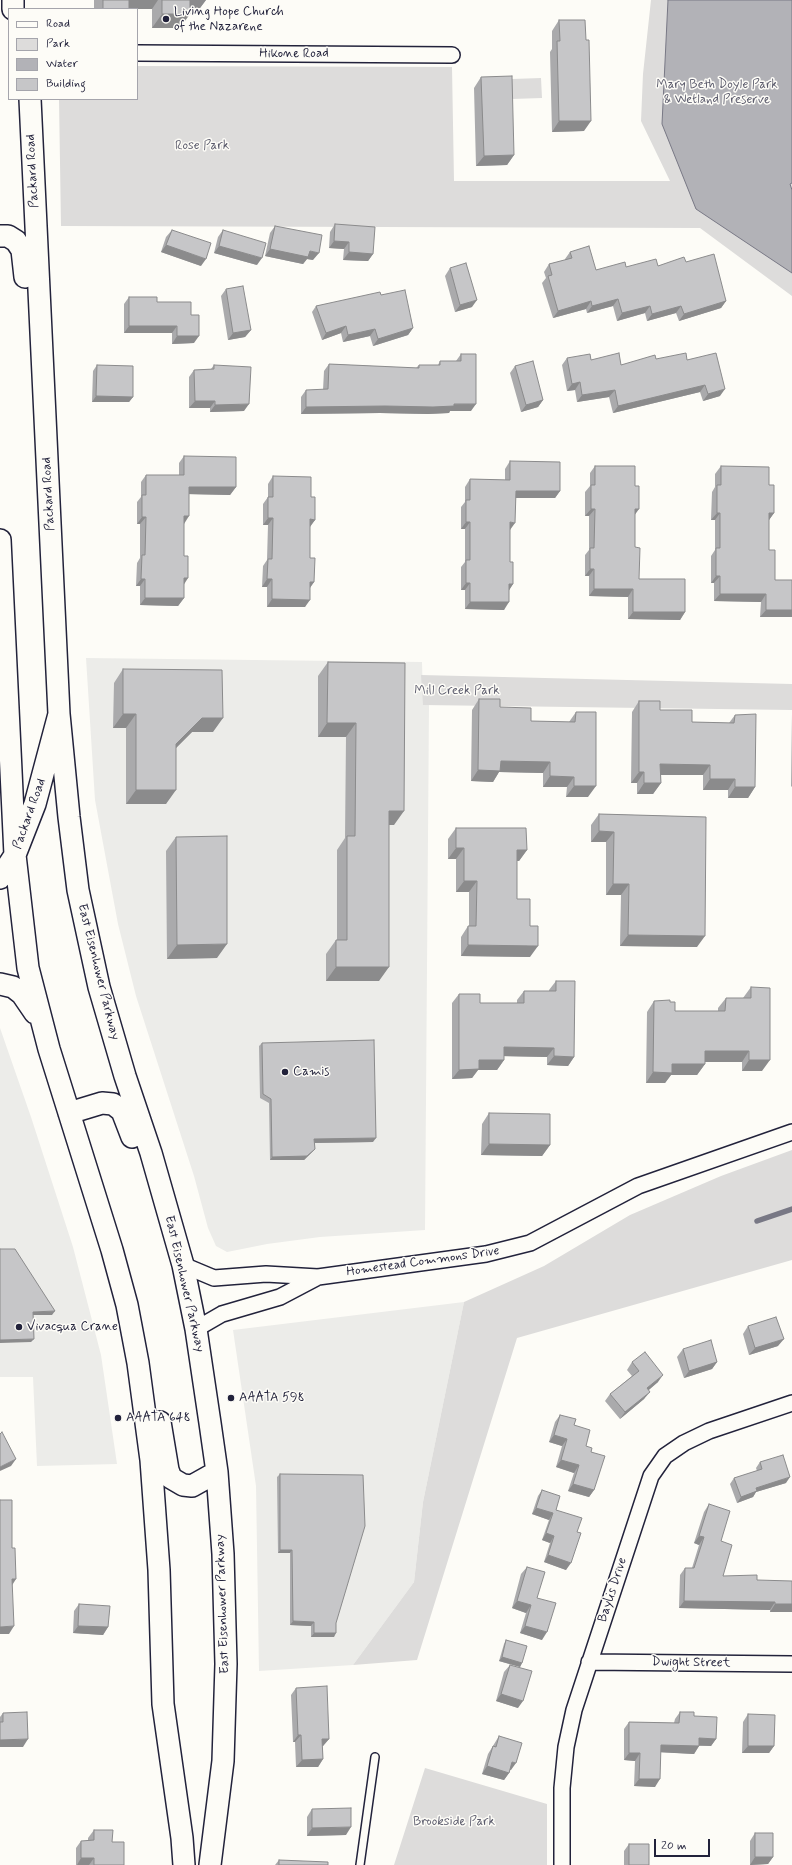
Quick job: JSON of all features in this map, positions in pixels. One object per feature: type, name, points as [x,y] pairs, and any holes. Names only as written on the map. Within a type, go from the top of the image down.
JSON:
[{"type":"main road","points":[[16,100],[20,152],[34,195]]},
{"type":"main road","name":"Packard Road","points":[[0,878],[15,855],[35,804],[60,714],[30,100]]},
{"type":"main road","points":[[0,236],[8,236],[16,241],[22,250],[24,257],[28,355],[44,408]]},
{"type":"main road","name":"Packard Road","points":[[0,540],[4,680],[9,729],[15,855]]},
{"type":"main road","name":"East Eisenhower Parkway","points":[[60,714],[69,817],[78,890],[99,987],[125,1076],[163,1190],[183,1265],[196,1329],[217,1472],[223,1554],[226,1664],[223,1761],[210,1865]]},
{"type":"main road","points":[[0,768],[9,729]]},
{"type":"main road","points":[[15,855],[28,968],[42,1024],[112,1250],[127,1305],[138,1363],[151,1460],[159,1570],[163,1704],[182,1838],[184,1865]]},
{"type":"main road","points":[[0,984],[13,987],[22,994],[42,1024]]},
{"type":"main road","points":[[69,1112],[102,1103],[113,1104],[122,1111],[142,1166],[150,1178],[163,1190]]},
{"type":"main road","points":[[138,1363],[150,1380],[156,1398],[168,1470],[171,1478],[183,1485],[192,1486],[217,1472]]},
{"type":"street","name":"Hikone Road","points":[[138,53],[452,55]]},
{"type":"street","name":"Homestead Commons Drive","points":[[183,1265],[214,1278],[266,1274],[318,1277],[396,1265],[486,1254],[530,1243],[638,1186],[792,1132]]},
{"type":"street","name":"Homestead Commons Drive","points":[[196,1329],[222,1314],[280,1297],[318,1277]]},
{"type":"street","name":"Baylis Drive","points":[[562,1865],[562,1788],[566,1747],[574,1710],[643,1496],[651,1476],[665,1456],[684,1443],[709,1431],[792,1404]]},
{"type":"street","name":"Dwight Street","points":[[589,1662],[792,1664]]},
{"type":"lane","points":[[360,1865],[375,1757]]},
{"type":"shaded area","points":[[86,658],[422,662],[423,704],[429,705],[425,1230],[320,1237],[267,1244],[227,1252],[216,1246],[208,1228],[194,1176],[136,996],[118,924],[95,800]]},
{"type":"shaded area","points":[[0,1028],[31,1117],[73,1247],[101,1355],[117,1464],[37,1466],[33,1377],[0,1377]]},
{"type":"shaded area","points":[[464,1302],[423,1502],[414,1582],[353,1665],[259,1671],[256,1486],[233,1330]]},
{"type":"green space","name":"Rose Park","points":[[651,0],[792,0],[792,296],[700,228],[61,226],[59,100],[138,100],[138,66],[452,67],[454,181],[670,181],[641,121],[643,74]]},
{"type":"green space","points":[[541,78],[542,98],[512,99],[512,79]]},
{"type":"green space","name":"Mill Creek Park","points":[[421,675],[792,684],[792,710],[423,705]]},
{"type":"green space","points":[[792,1150],[792,1260],[517,1338],[417,1660],[353,1665],[414,1582],[423,1502],[464,1302],[544,1266],[630,1215],[721,1176]]},
{"type":"green space","name":"Brookside Park","points":[[425,1768],[547,1804],[547,1865],[394,1865]]},
{"type":"water","name":"Mary Beth Doyle Park & Wetland Preserve","points":[[668,0],[792,0],[792,183],[790,184],[792,190],[792,273],[696,209],[662,124]]},
{"type":"building","points":[[103,0],[129,0],[129,8],[103,8]]},
{"type":"building","points":[[162,0],[190,0],[190,14],[162,14]]},
{"type":"building","points":[[559,20],[585,20],[586,40],[589,40],[591,121],[559,121],[557,41],[560,41]]},
{"type":"building","points":[[512,76],[514,155],[484,156],[481,77]]},
{"type":"building","points":[[335,224],[375,227],[373,254],[349,252],[349,242],[334,241]]},
{"type":"building","points":[[275,226],[322,235],[319,253],[310,251],[308,257],[270,249]]},
{"type":"building","points":[[172,230],[211,243],[206,259],[166,245]]},
{"type":"building","points":[[223,230],[266,243],[262,258],[219,246]]},
{"type":"building","points":[[589,246],[596,270],[625,262],[626,267],[656,259],[658,266],[684,257],[686,262],[714,254],[726,301],[684,314],[681,306],[652,314],[650,306],[622,313],[618,299],[592,306],[591,301],[558,311],[548,276],[552,275],[549,264],[572,258],[570,252]]},
{"type":"building","points":[[466,263],[477,300],[460,305],[450,268]]},
{"type":"building","points":[[243,286],[251,330],[233,333],[226,289]]},
{"type":"building","points":[[405,290],[413,328],[378,339],[375,329],[348,335],[346,326],[326,333],[316,306],[380,292],[381,295]]},
{"type":"building","points":[[129,297],[157,297],[157,302],[191,302],[191,315],[199,315],[199,336],[177,336],[177,326],[129,326]]},
{"type":"building","points":[[619,353],[621,365],[655,355],[656,359],[686,353],[687,360],[716,353],[725,389],[708,394],[705,385],[618,406],[615,390],[582,395],[580,382],[572,384],[567,358],[590,354],[591,360]]},
{"type":"building","points":[[461,354],[476,354],[476,404],[454,404],[454,406],[433,407],[306,407],[306,390],[328,389],[329,364],[419,368],[419,365],[440,365],[440,361],[461,361]]},
{"type":"building","points":[[533,361],[543,400],[526,405],[515,366]]},
{"type":"building","points":[[97,365],[133,366],[133,397],[96,396]]},
{"type":"building","points":[[214,365],[251,367],[249,404],[215,405],[215,401],[195,401],[194,370],[214,369]]},
{"type":"building","points":[[184,456],[236,457],[236,487],[189,487],[189,516],[184,516],[184,556],[188,556],[188,578],[184,578],[184,598],[145,598],[145,579],[141,579],[142,555],[145,555],[146,517],[142,517],[142,495],[146,495],[146,475],[184,475]]},
{"type":"building","points":[[510,461],[560,462],[560,491],[516,491],[515,523],[510,522],[510,562],[513,562],[513,584],[509,584],[509,602],[470,602],[470,583],[466,583],[466,560],[470,560],[470,522],[466,522],[466,500],[470,500],[470,479],[510,480]]},
{"type":"building","points":[[595,466],[635,466],[635,486],[639,486],[639,509],[635,509],[635,547],[640,548],[639,579],[685,579],[685,612],[633,612],[633,589],[594,589],[594,569],[590,569],[590,548],[594,548],[595,509],[591,509],[591,485],[595,485]]},
{"type":"building","points":[[721,466],[769,467],[769,485],[774,485],[774,513],[769,513],[769,550],[775,550],[775,580],[792,580],[792,610],[766,610],[766,594],[720,594],[720,576],[716,576],[716,548],[720,548],[720,513],[717,513],[717,485],[721,485]]},
{"type":"building","points":[[273,476],[311,477],[311,497],[315,497],[315,520],[310,519],[310,558],[315,558],[314,582],[310,582],[310,600],[272,599],[272,579],[267,579],[268,559],[272,559],[273,518],[268,518],[268,497],[273,497]]},
{"type":"building","points":[[328,662],[405,663],[404,811],[389,811],[389,967],[336,967],[336,940],[347,940],[347,836],[355,836],[356,723],[327,723]]},
{"type":"building","points":[[123,669],[222,670],[223,718],[202,718],[176,744],[176,790],[136,790],[136,714],[123,714]]},
{"type":"building","points":[[479,699],[500,699],[500,707],[531,708],[531,721],[575,722],[576,712],[596,712],[596,786],[574,786],[574,777],[550,776],[550,762],[501,761],[500,771],[478,770]]},
{"type":"building","points":[[639,701],[660,701],[660,710],[692,710],[692,722],[734,723],[735,715],[756,714],[755,787],[735,787],[735,779],[710,779],[710,765],[660,764],[661,783],[644,783],[644,772],[639,772]]},
{"type":"building","points":[[599,814],[706,817],[705,936],[628,935],[629,884],[613,884],[614,832],[599,831]]},
{"type":"building","points":[[456,828],[526,828],[527,850],[517,850],[517,899],[530,899],[530,926],[538,926],[538,946],[468,945],[468,926],[476,926],[477,881],[464,881],[464,848],[456,848]]},
{"type":"building","points":[[227,836],[227,944],[177,945],[176,837]]},
{"type":"building","points":[[556,981],[575,981],[574,1057],[554,1056],[554,1048],[504,1047],[504,1060],[479,1060],[479,1069],[459,1070],[459,994],[480,994],[480,1003],[524,1003],[524,991],[556,991]]},
{"type":"building","points":[[751,987],[770,988],[770,1060],[749,1060],[749,1051],[705,1051],[705,1064],[672,1064],[672,1073],[653,1072],[654,1001],[670,1000],[670,1002],[675,1002],[675,1011],[725,1011],[726,998],[751,998]]},
{"type":"building","points":[[374,1040],[376,1138],[314,1139],[315,1149],[307,1156],[272,1157],[271,1099],[263,1094],[262,1043]]},
{"type":"building","points":[[489,1113],[550,1114],[550,1145],[489,1144]]},
{"type":"building","points":[[0,1249],[15,1249],[55,1311],[33,1312],[34,1339],[0,1340]]},
{"type":"building","points":[[776,1317],[784,1339],[755,1348],[748,1326]]},
{"type":"building","points":[[711,1340],[717,1362],[689,1371],[683,1349]]},
{"type":"building","points":[[645,1352],[663,1375],[647,1388],[650,1392],[625,1412],[610,1394],[639,1371],[632,1362]]},
{"type":"building","points":[[560,1415],[576,1419],[574,1425],[590,1430],[586,1446],[592,1448],[591,1452],[605,1456],[594,1490],[573,1484],[579,1465],[561,1460],[567,1439],[554,1435]]},
{"type":"building","points":[[2,1432],[16,1459],[0,1467],[0,1434]]},
{"type":"building","points":[[783,1455],[790,1477],[756,1488],[757,1491],[741,1497],[734,1478],[762,1469],[760,1462]]},
{"type":"building","points":[[280,1474],[363,1475],[365,1526],[336,1623],[336,1633],[314,1633],[314,1622],[293,1621],[292,1550],[280,1550]]},
{"type":"building","points":[[542,1490],[560,1496],[556,1510],[582,1518],[577,1532],[581,1533],[571,1563],[548,1555],[554,1536],[546,1533],[553,1513],[536,1508]]},
{"type":"building","points":[[0,1500],[12,1500],[12,1548],[15,1548],[16,1579],[12,1579],[14,1626],[0,1627]]},
{"type":"building","points":[[709,1504],[730,1511],[721,1541],[732,1545],[723,1576],[757,1575],[757,1580],[792,1581],[792,1604],[775,1604],[775,1602],[684,1601],[685,1568],[694,1568],[704,1537],[699,1536]]},
{"type":"building","points":[[527,1567],[545,1572],[537,1598],[556,1603],[547,1632],[525,1626],[531,1605],[517,1601]]},
{"type":"building","points":[[79,1604],[110,1606],[108,1627],[78,1626]]},
{"type":"building","points":[[506,1640],[527,1646],[522,1663],[502,1657]]},
{"type":"building","points":[[510,1665],[532,1671],[523,1701],[501,1694]]},
{"type":"building","points":[[327,1686],[329,1739],[322,1739],[323,1759],[302,1760],[301,1735],[298,1735],[296,1688]]},
{"type":"building","points":[[27,1712],[28,1739],[0,1740],[0,1722],[3,1722],[3,1713]]},
{"type":"building","points":[[680,1712],[694,1712],[694,1716],[717,1717],[716,1739],[699,1738],[699,1746],[661,1745],[660,1779],[639,1779],[640,1753],[629,1753],[629,1722],[679,1723]]},
{"type":"building","points":[[748,1714],[775,1715],[774,1746],[748,1746]]},
{"type":"building","points":[[499,1736],[522,1743],[516,1763],[512,1762],[509,1773],[487,1766],[493,1746],[496,1747]]},
{"type":"building","points":[[351,1808],[351,1827],[312,1828],[312,1809]]},
{"type":"building","points":[[94,1830],[113,1830],[112,1842],[124,1842],[124,1865],[94,1865],[94,1858],[81,1858],[81,1841],[94,1840]]},
{"type":"building","points":[[755,1833],[773,1833],[773,1857],[755,1857]]},
{"type":"building","points":[[629,1844],[649,1844],[649,1865],[629,1865]]},
{"type":"building","points":[[279,1860],[328,1862],[328,1865],[279,1865]]},
{"type":"waterway","points":[[757,1221],[792,1209]]},
{"type":"place","name":"Living Hope Church of the Nazarene","points":[[166,19]]},
{"type":"place","name":"Camis","points":[[285,1072]]},
{"type":"place","name":"Vivacqua Crane","points":[[19,1327]]},
{"type":"place","name":"AAATA 598","points":[[231,1398]]},
{"type":"place","name":"AAATA 648","points":[[118,1418]]}]
